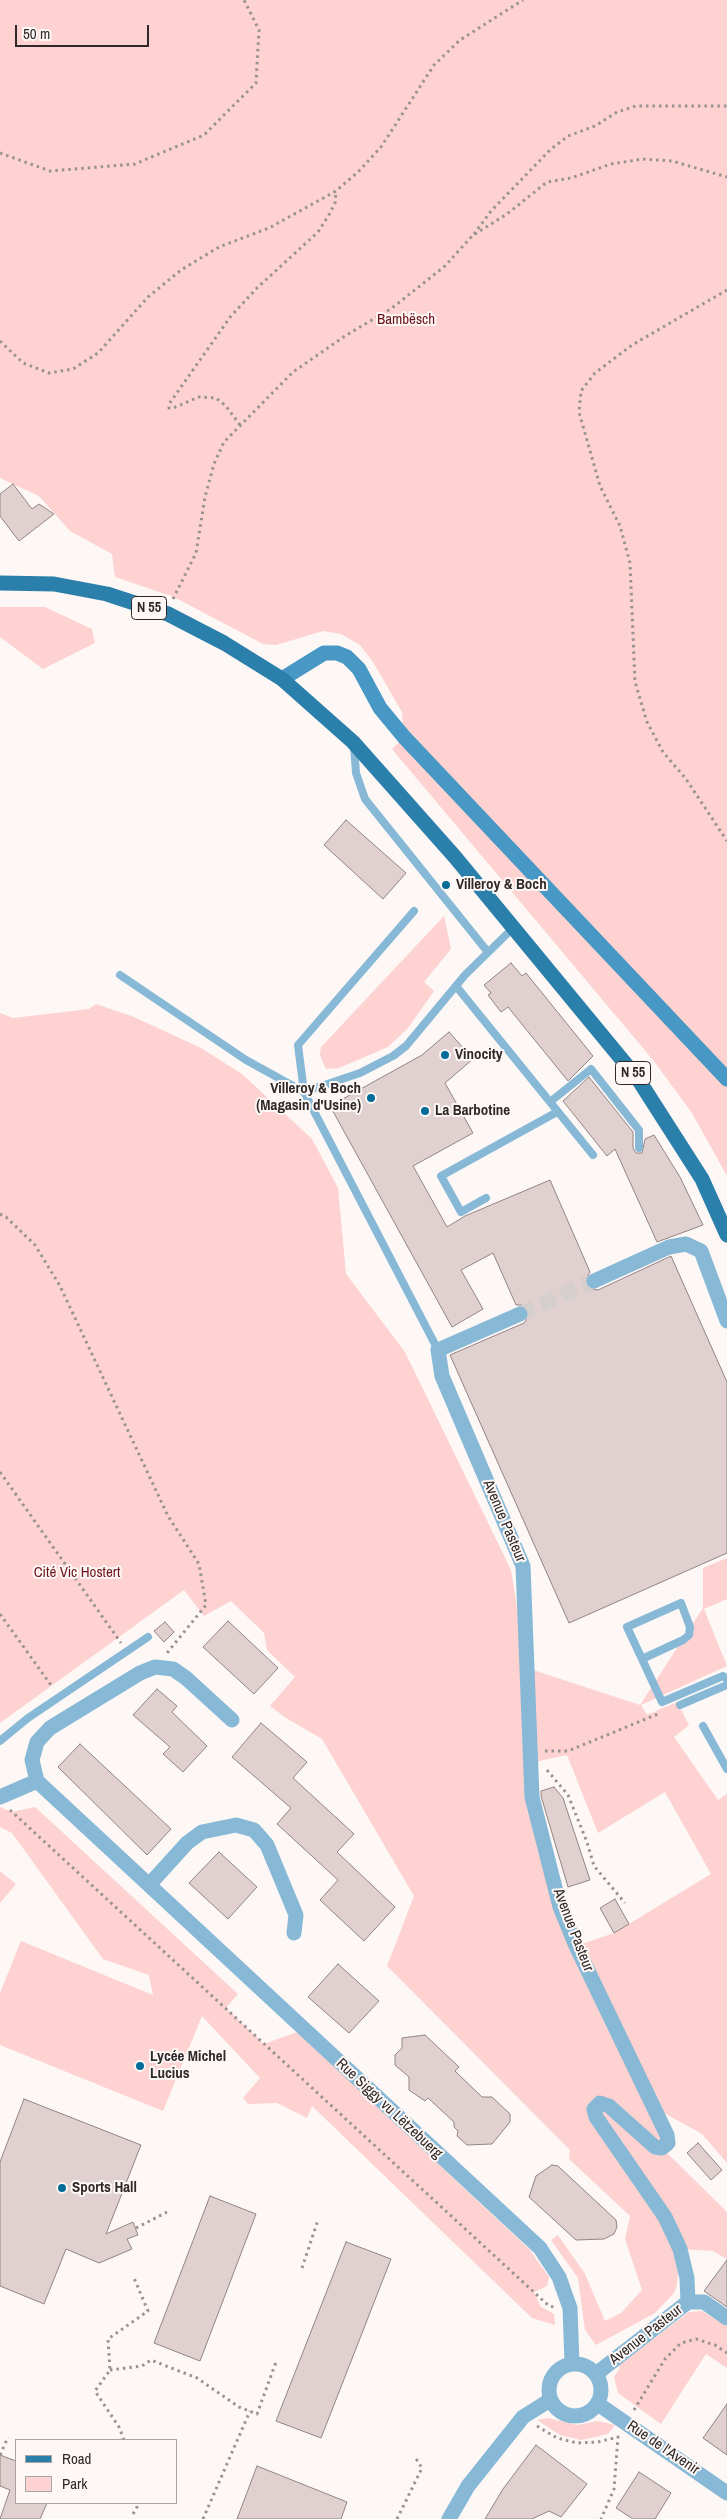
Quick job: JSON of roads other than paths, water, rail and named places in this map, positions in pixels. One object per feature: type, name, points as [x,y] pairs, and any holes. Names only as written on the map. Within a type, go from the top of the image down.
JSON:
[{"type":"main road","name":"N 55","points":[[0,584],[54,584],[107,594],[168,614],[224,643],[282,679],[353,742],[402,795],[638,1079],[702,1179],[727,1235]]},
{"type":"main road","points":[[282,679],[324,653],[337,653],[348,657],[359,669],[380,708],[404,737],[727,1079]]},
{"type":"street","points":[[594,1281],[670,1247],[686,1244],[701,1251],[727,1321]]},
{"type":"street","points":[[438,1350],[520,1314]]},
{"type":"street","name":"Avenue Pasteur","points":[[438,1350],[442,1376],[523,1566],[532,1797],[560,1907],[576,1946],[668,2135],[668,2143],[662,2148],[656,2147],[609,2106],[600,2103],[594,2109],[596,2116],[665,2217],[680,2249],[686,2278],[688,2302],[596,2374]]},
{"type":"street","points":[[3,1802],[37,1782],[32,1760],[37,1742],[50,1728],[140,1673],[155,1667],[173,1669],[186,1678],[232,1720]]},
{"type":"street","name":"Rue Siggy vu Lëtzebuerg","points":[[37,1782],[540,2248],[559,2278],[570,2308],[572,2364]]},
{"type":"street","points":[[148,1885],[187,1843],[202,1832],[236,1825],[254,1830],[267,1845],[296,1915],[294,1933]]},
{"type":"street","points":[[688,2302],[704,2302],[727,2318]]},
{"type":"street","points":[[572,2364],[563,2366],[555,2372],[548,2390],[550,2400],[555,2409],[564,2415],[574,2417],[584,2415],[598,2404]]},
{"type":"street","name":"Avenue Pasteur","points":[[572,2364],[581,2364],[596,2374],[601,2388],[598,2404]]},
{"type":"street","points":[[449,2519],[468,2486],[523,2417],[550,2400]]},
{"type":"street","name":"Rue de l'Avenir","points":[[598,2404],[727,2492]]},
{"type":"lane","points":[[353,742],[356,772],[365,799],[487,951]]},
{"type":"lane","points":[[414,911],[298,1045],[304,1092],[438,1350]]},
{"type":"lane","points":[[120,975],[246,1060],[304,1092],[360,1072],[393,1056],[414,1038],[487,951],[513,928]]},
{"type":"lane","points":[[456,986],[593,1155]]},
{"type":"lane","points":[[550,1102],[591,1069],[639,1130],[639,1148]]},
{"type":"lane","points":[[486,1198],[461,1212],[441,1176],[557,1112]]},
{"type":"lane","points":[[642,1659],[683,1640],[689,1634],[690,1627],[680,1603],[627,1627],[662,1702],[723,1676],[727,1679]]},
{"type":"lane","points":[[0,1741],[28,1718],[148,1637]]},
{"type":"lane","points":[[680,1705],[727,1685]]},
{"type":"lane","points":[[703,1726],[727,1770]]},
{"type":"tunnel","points":[[520,1314],[594,1281]]},
{"type":"place","name":"Villeroy & Boch","points":[[446,885]]},
{"type":"place","name":"Vinocity","points":[[445,1055]]},
{"type":"place","name":"Villeroy & Boch (Magasin d'Usine)","points":[[371,1098]]},
{"type":"place","name":"La Barbotine","points":[[425,1111]]},
{"type":"place","name":"Lycée Michel Lucius","points":[[140,2066]]},
{"type":"place","name":"Sports Hall","points":[[62,2188]]},
{"type":"park label","name":"Bambësch","points":[[406,320]]},
{"type":"park label","name":"Cité Vic Hostert","points":[[77,1573]]}]
